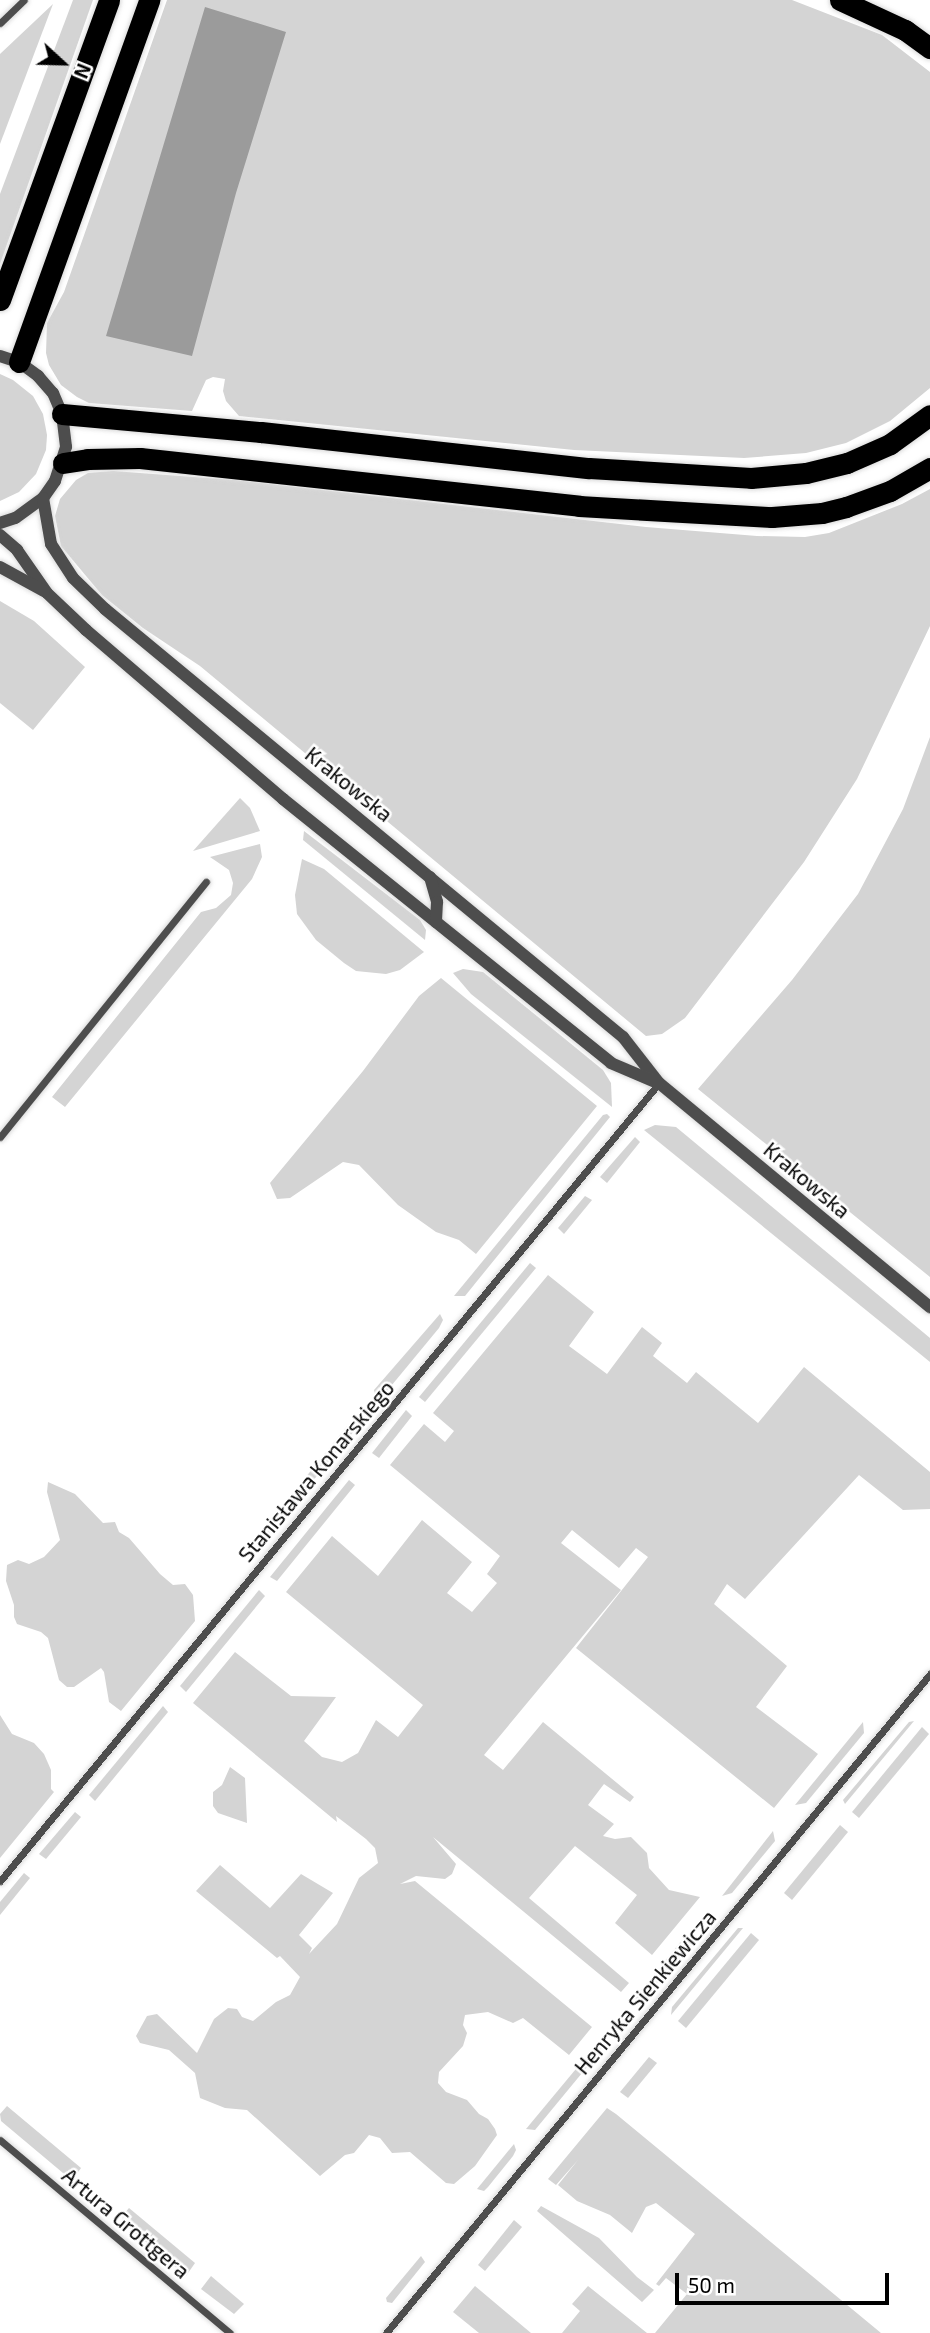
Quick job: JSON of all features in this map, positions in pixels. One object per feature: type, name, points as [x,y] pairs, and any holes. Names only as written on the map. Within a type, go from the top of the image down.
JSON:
[{"type":"highway","points":[[0,300],[109,0]]},
{"type":"highway","points":[[9,359],[149,0]]},
{"type":"highway","points":[[840,0],[905,30],[930,48]]},
{"type":"highway","points":[[62,414],[261,432],[562,466],[751,478],[806,473],[847,463],[890,444],[930,415]]},
{"type":"highway","points":[[63,463],[115,458],[163,460],[579,506],[772,517],[822,513],[846,507],[890,491],[930,468]]},
{"type":"street","points":[[0,23],[24,0]]},
{"type":"street","points":[[0,523],[15,518],[43,498],[63,463],[66,447],[62,414],[53,393],[38,376],[9,359]]},
{"type":"street","name":"Krakowska","points":[[43,498],[51,544],[72,578],[105,609],[623,1037],[659,1083],[930,1307]]},
{"type":"street","name":"Krakowska","points":[[0,535],[17,550],[47,593],[129,670],[611,1063],[659,1083]]},
{"type":"street","points":[[0,567],[47,593]]},
{"type":"street","points":[[429,875],[437,902],[436,922]]},
{"type":"street","points":[[0,1137],[206,883]]},
{"type":"street","name":"Stanisława Konarskiego","points":[[0,1881],[659,1083]]},
{"type":"street","name":"Henryka Sienkiewicza","points":[[386,2333],[930,1674]]},
{"type":"street","name":"Artura Grottgera","points":[[0,2140],[230,2333]]},
{"type":"shaded area","points":[[73,0],[93,0],[0,264],[0,194]]},
{"type":"shaded area","points":[[167,0],[792,0],[882,35],[930,72],[930,388],[890,421],[846,443],[806,453],[744,458],[574,450],[239,416],[226,401],[223,391],[225,379],[213,377],[206,380],[192,411],[89,403],[77,397],[61,385],[49,365],[46,353],[47,323],[64,292]]},
{"type":"shaded area","points":[[53,4],[0,144],[0,54]]},
{"type":"shaded area","points":[[205,7],[286,32],[236,193],[192,356],[106,336]]},
{"type":"shaded area","points":[[0,374],[13,380],[33,396],[43,414],[47,435],[46,450],[36,474],[19,492],[0,501]]},
{"type":"shaded area","points":[[113,471],[234,480],[646,527],[757,536],[805,537],[829,533],[902,504],[930,489],[930,626],[857,779],[804,862],[685,1018],[662,1034],[646,1036],[200,666],[143,628],[102,595],[61,546],[55,516],[60,499],[76,480],[88,473]]},
{"type":"shaded area","points":[[0,601],[34,621],[85,667],[33,730],[0,703]]},
{"type":"shaded area","points":[[930,737],[930,1277],[698,1089],[792,980],[858,894],[903,809]]},
{"type":"shaded area","points":[[240,798],[250,808],[260,831],[193,851]]},
{"type":"shaded area","points":[[304,831],[420,920],[426,930],[425,940],[303,840]]},
{"type":"shaded area","points":[[260,844],[262,857],[252,879],[65,1107],[52,1097],[201,912],[216,908],[231,895],[233,883],[229,870],[210,857]]},
{"type":"shaded area","points":[[302,859],[324,869],[424,952],[400,970],[386,974],[356,971],[344,963],[316,940],[297,914],[295,895]]},
{"type":"shaded area","points":[[463,969],[483,972],[603,1070],[611,1083],[612,1107],[471,994],[453,973]]},
{"type":"shaded area","points":[[441,978],[597,1106],[476,1254],[459,1240],[436,1232],[398,1205],[359,1165],[343,1162],[290,1198],[277,1199],[270,1183],[363,1071],[419,996]]},
{"type":"shaded area","points":[[603,1115],[610,1117],[465,1296],[454,1296]]},
{"type":"shaded area","points":[[655,1125],[676,1127],[930,1338],[930,1362],[644,1130]]},
{"type":"shaded area","points":[[635,1137],[640,1142],[607,1183],[600,1177]]},
{"type":"shaded area","points":[[585,1196],[592,1200],[564,1234],[558,1228]]},
{"type":"shaded area","points":[[530,1263],[536,1268],[425,1402],[419,1397]]},
{"type":"shaded area","points":[[548,1275],[594,1312],[569,1346],[607,1374],[642,1327],[662,1343],[653,1356],[687,1383],[696,1372],[758,1423],[804,1367],[930,1472],[930,1509],[903,1510],[859,1475],[745,1599],[727,1584],[714,1604],[787,1666],[756,1707],[818,1754],[774,1808],[576,1648],[648,1557],[636,1548],[619,1568],[572,1530],[561,1543],[621,1590],[484,1755],[503,1770],[543,1722],[634,1797],[630,1802],[604,1784],[588,1805],[614,1824],[603,1836],[615,1839],[631,1837],[647,1853],[649,1868],[669,1890],[700,1897],[652,1955],[615,1923],[637,1895],[575,1846],[529,1898],[629,1983],[621,1992],[433,1837],[456,1864],[452,1874],[445,1879],[416,1876],[400,1884],[415,1881],[592,2027],[569,2055],[523,2018],[513,2023],[488,2012],[465,2015],[463,2025],[467,2033],[463,2046],[439,2072],[438,2083],[446,2092],[467,2100],[495,2129],[497,2135],[475,2166],[454,2184],[446,2183],[410,2152],[392,2153],[380,2138],[369,2135],[354,2153],[345,2155],[320,2176],[247,2110],[225,2108],[200,2098],[195,2073],[169,2050],[140,2043],[136,2036],[147,2016],[157,2014],[197,2053],[214,2019],[228,2008],[237,2009],[242,2017],[253,2021],[276,2002],[290,1995],[300,1977],[280,1956],[277,1958],[196,1891],[220,1865],[270,1908],[301,1874],[333,1893],[299,1935],[312,1948],[309,1954],[337,1924],[359,1878],[378,1863],[375,1848],[366,1839],[336,1816],[337,1822],[193,1703],[235,1652],[291,1696],[336,1697],[304,1741],[322,1757],[342,1762],[358,1753],[376,1720],[398,1737],[423,1705],[286,1592],[332,1536],[378,1576],[422,1520],[472,1562],[447,1593],[472,1612],[497,1583],[487,1574],[500,1556],[390,1465],[424,1424],[445,1442],[454,1431],[433,1413]]},
{"type":"shaded area","points":[[440,1314],[443,1320],[439,1328],[382,1397],[375,1395],[374,1390]]},
{"type":"shaded area","points":[[406,1410],[412,1416],[379,1458],[372,1453]]},
{"type":"shaded area","points":[[347,1426],[355,1430],[268,1535],[259,1535]]},
{"type":"shaded area","points":[[349,1480],[355,1485],[277,1581],[270,1577]]},
{"type":"shaded area","points":[[48,1482],[75,1494],[103,1523],[115,1522],[119,1532],[129,1538],[160,1574],[173,1585],[185,1584],[193,1595],[195,1621],[121,1711],[109,1702],[101,1668],[74,1687],[67,1687],[59,1680],[48,1638],[41,1632],[17,1624],[14,1617],[14,1605],[6,1581],[7,1565],[18,1560],[29,1564],[44,1557],[60,1540],[47,1492]]},
{"type":"shaded area","points":[[259,1590],[265,1596],[186,1692],[180,1686]]},
{"type":"shaded area","points":[[163,1706],[168,1712],[95,1801],[89,1795]]},
{"type":"shaded area","points":[[0,1715],[12,1734],[34,1743],[44,1754],[51,1770],[51,1789],[54,1792],[0,1858]]},
{"type":"shaded area","points":[[914,1721],[845,1804],[843,1800],[909,1722]]},
{"type":"shaded area","points":[[863,1722],[864,1733],[806,1803],[795,1805]]},
{"type":"shaded area","points":[[922,1727],[929,1734],[859,1818],[852,1812]]},
{"type":"shaded area","points":[[230,1767],[245,1778],[247,1823],[218,1813],[213,1806],[213,1792],[222,1785]]},
{"type":"shaded area","points":[[75,1812],[81,1817],[46,1859],[39,1854]]},
{"type":"shaded area","points":[[840,1825],[848,1832],[792,1900],[784,1893]]},
{"type":"shaded area","points":[[773,1831],[775,1841],[732,1893],[722,1896]]},
{"type":"shaded area","points":[[24,1873],[30,1878],[0,1915],[0,1902]]},
{"type":"shaded area","points":[[738,1928],[743,1928],[671,2015],[672,2007]]},
{"type":"shaded area","points":[[751,1933],[759,1940],[686,2028],[678,2021]]},
{"type":"shaded area","points":[[682,1940],[683,1951],[643,2001],[632,2001]]},
{"type":"shaded area","points":[[600,2040],[603,2045],[601,2050],[535,2130],[526,2129]]},
{"type":"shaded area","points":[[649,2057],[657,2063],[628,2098],[620,2092]]},
{"type":"shaded area","points":[[7,2106],[81,2168],[76,2175],[70,2178],[63,2173],[1,2121],[0,2114]]},
{"type":"shaded area","points":[[607,2108],[881,2333],[655,2333],[687,2294],[666,2278],[659,2286],[656,2284],[695,2234],[656,2203],[646,2207],[632,2233],[610,2215],[577,2201],[558,2185],[578,2160],[556,2185],[548,2179]]},
{"type":"shaded area","points":[[514,2144],[516,2150],[513,2156],[488,2187],[484,2191],[477,2189]]},
{"type":"shaded area","points":[[541,2206],[599,2238],[637,2277],[654,2290],[642,2302],[537,2211]]},
{"type":"shaded area","points":[[129,2208],[195,2263],[186,2276],[122,2222],[123,2215]]},
{"type":"shaded area","points":[[514,2220],[522,2227],[485,2271],[478,2265]]},
{"type":"shaded area","points":[[421,2256],[425,2262],[392,2303],[387,2302],[386,2298]]},
{"type":"shaded area","points":[[211,2276],[244,2304],[234,2314],[201,2289]]},
{"type":"shaded area","points":[[475,2286],[531,2333],[479,2333],[453,2312]]},
{"type":"shaded area","points":[[588,2286],[647,2333],[562,2333],[580,2311],[572,2304]]}]
